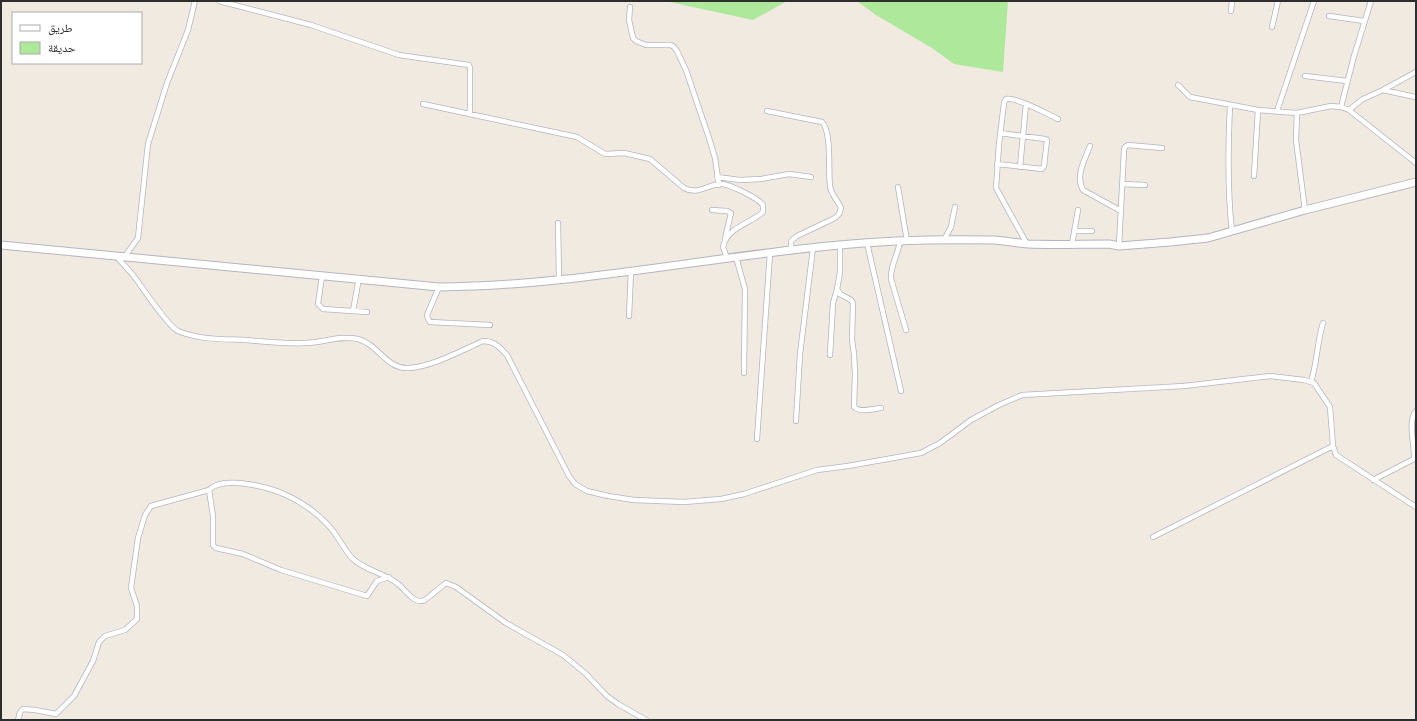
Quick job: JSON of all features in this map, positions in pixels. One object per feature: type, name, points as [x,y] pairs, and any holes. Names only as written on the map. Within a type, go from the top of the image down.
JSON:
[{"type":"main road","points":[[1,245],[322,276],[359,278],[439,287],[480,286],[560,280],[791,250],[867,243],[944,240],[996,240],[1027,244],[1109,244],[1119,246],[1208,238],[1305,210],[1416,182]]},
{"type":"street","points":[[125,256],[138,238],[148,144],[167,83],[188,30],[195,1]]},
{"type":"street","points":[[219,1],[311,25],[399,55],[468,65],[470,68],[470,114]]},
{"type":"street","points":[[1232,1],[1232,11]]},
{"type":"street","points":[[1272,27],[1278,1]]},
{"type":"street","points":[[1277,111],[1314,1]]},
{"type":"street","points":[[1341,107],[1347,81],[1371,1]]},
{"type":"street","points":[[630,7],[629,20],[633,38],[636,41],[646,45],[670,45],[677,51],[686,70],[709,138],[715,158],[719,185]]},
{"type":"street","points":[[1329,16],[1364,21]]},
{"type":"street","points":[[1349,110],[1363,99],[1416,72]]},
{"type":"street","points":[[1305,76],[1347,81]]},
{"type":"street","points":[[1178,85],[1190,97],[1258,110],[1297,113],[1331,106],[1341,107],[1349,110],[1416,163]]},
{"type":"street","points":[[1383,90],[1415,97]]},
{"type":"street","points":[[1027,244],[996,188],[997,164],[1004,103],[1006,99],[1010,98],[1058,119]]},
{"type":"street","points":[[423,104],[577,137],[605,154],[624,153],[650,159],[689,191],[723,184],[760,201],[763,205],[763,212],[759,216],[733,230],[724,242]]},
{"type":"street","points":[[1020,167],[1026,104]]},
{"type":"street","points":[[1230,105],[1228,138],[1229,202],[1232,231]]},
{"type":"street","points":[[1254,176],[1258,110]]},
{"type":"street","points":[[767,111],[822,122],[825,125],[828,140],[830,188],[841,208],[839,214],[835,218],[797,236],[791,241],[791,250]]},
{"type":"street","points":[[1297,113],[1296,140],[1305,210]]},
{"type":"street","points":[[997,164],[1042,169],[1044,166],[1047,146],[1047,140],[1044,139],[1000,133]]},
{"type":"street","points":[[1090,146],[1080,173],[1080,185],[1082,190],[1121,211]]},
{"type":"street","points":[[1119,246],[1125,146],[1162,148]]},
{"type":"street","points":[[717,177],[740,180],[761,179],[789,174],[811,177]]},
{"type":"street","points":[[1122,184],[1145,185]]},
{"type":"street","points":[[898,187],[903,241],[891,268],[891,279],[906,330]]},
{"type":"street","points":[[944,240],[951,227],[955,207]]},
{"type":"street","points":[[712,210],[727,211],[731,214],[723,247],[727,258]]},
{"type":"street","points":[[1072,244],[1078,210]]},
{"type":"street","points":[[558,223],[560,280]]},
{"type":"street","points":[[1074,231],[1092,231]]},
{"type":"street","points":[[867,243],[901,391]]},
{"type":"street","points":[[830,356],[833,303],[840,272],[840,245]]},
{"type":"street","points":[[796,421],[800,354],[813,248]]},
{"type":"street","points":[[757,439],[770,253]]},
{"type":"street","points":[[115,255],[136,279],[167,320],[177,330],[201,338],[305,343],[351,338],[360,340],[370,345],[394,365],[401,368],[428,365],[483,341],[489,341],[496,344],[506,355],[569,476],[575,484],[588,491],[608,496],[634,500],[684,502],[722,499],[744,494],[817,470],[921,453],[940,444],[971,420],[998,405],[1022,395],[1184,386],[1270,376],[1304,380],[1314,383],[1330,407],[1333,446],[1336,455],[1416,507]]},
{"type":"street","points":[[736,257],[745,289],[744,373]]},
{"type":"street","points":[[629,316],[631,270]]},
{"type":"street","points":[[322,276],[318,304],[323,310],[367,312]]},
{"type":"street","points":[[354,311],[359,278]]},
{"type":"street","points":[[439,287],[427,315],[430,322],[490,325]]},
{"type":"street","points":[[837,289],[840,294],[852,300],[853,303],[852,340],[855,374],[854,407],[861,410],[881,408]]},
{"type":"street","points":[[1311,382],[1315,370],[1318,338],[1323,323]]},
{"type":"street","points":[[1373,480],[1414,459],[1415,452],[1411,422],[1413,414],[1416,411]]},
{"type":"street","points":[[1154,537],[1333,446]]},
{"type":"street","points":[[18,720],[20,712],[23,709],[56,714],[74,696],[94,661],[99,642],[105,636],[125,630],[137,619],[137,606],[131,588],[138,538],[145,515],[151,506],[209,490],[217,485],[230,483],[250,485],[285,494],[300,503],[322,518],[352,558],[361,566],[389,577],[417,600],[422,602],[446,583],[456,587],[506,623],[563,655],[618,704],[646,720]]},
{"type":"street","points":[[209,490],[213,516],[213,545],[216,548],[243,554],[281,570],[367,596],[377,581],[389,577]]},
{"type":"green space","points":[[665,1],[787,1],[753,20]]},
{"type":"green space","points":[[857,1],[1008,1],[1003,72],[954,64],[932,48],[876,15]]}]
